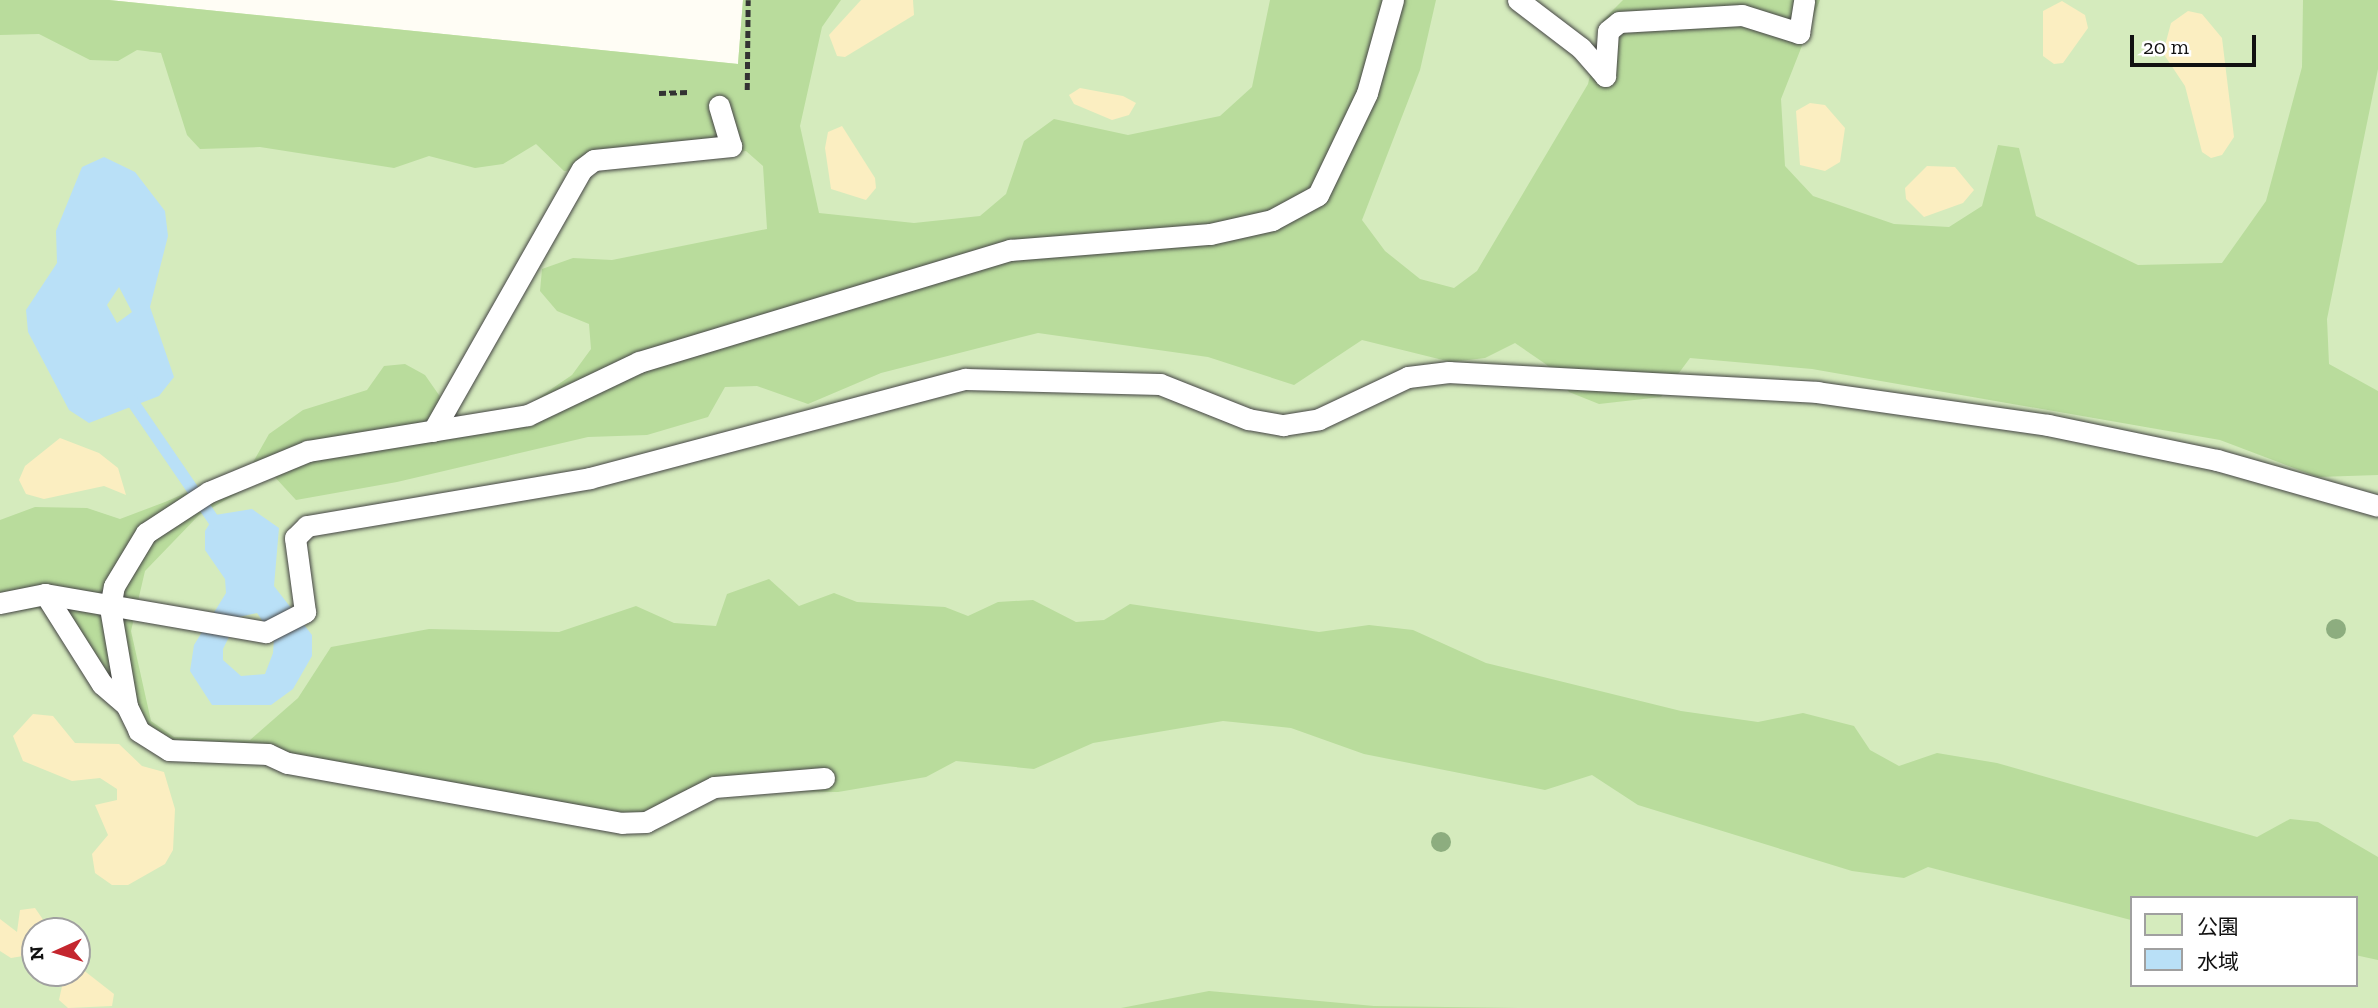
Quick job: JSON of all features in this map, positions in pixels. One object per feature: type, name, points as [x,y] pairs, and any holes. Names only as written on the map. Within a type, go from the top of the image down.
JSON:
[{"type":"lane","points":[[824,778],[741,781],[714,787],[646,822],[586,821],[287,763],[268,754],[169,750],[139,731],[127,706],[110,608],[122,563],[146,533],[202,497],[308,452],[528,415],[639,362],[1010,250],[1210,234],[1272,219],[1318,195],[1367,93],[1393,0]]},
{"type":"lane","points":[[1517,0],[1581,48],[1605,76],[1608,32],[1619,22],[1742,15],[1799,33],[1804,0]]},
{"type":"lane","points":[[433,431],[582,169],[594,160],[731,146],[719,106]]},
{"type":"lane","points":[[0,603],[45,594],[110,608],[200,618],[238,631],[266,632],[305,612],[295,538],[307,526],[590,478],[965,379],[1160,384],[1248,419],[1283,425],[1319,419],[1408,377],[1449,372],[1817,392],[2048,425],[2217,460],[2378,506]]},
{"type":"lane","points":[[45,594],[102,684],[127,706]]},
{"type":"path","points":[[735,90],[747,90],[748,0]]},
{"type":"path","points":[[659,93],[697,92]]},
{"type":"green space","points":[[0,0],[109,0],[738,64],[743,0],[2378,0],[2378,1008],[0,1008]]},
{"type":"green space","points":[[0,0],[109,0],[738,64],[743,0],[841,0],[822,27],[800,126],[819,213],[914,223],[980,216],[1006,194],[1024,141],[1054,119],[1128,135],[1220,116],[1252,87],[1270,0],[1436,0],[1420,70],[1362,220],[1385,251],[1420,279],[1454,288],[1477,271],[1588,84],[1603,20],[1623,0],[1820,0],[1781,99],[1785,166],[1813,196],[1894,224],[1949,227],[1982,206],[1998,145],[2019,148],[2036,216],[2138,265],[2222,263],[2266,201],[2302,67],[2303,0],[2378,0],[2378,69],[2327,319],[2329,364],[2378,391],[2378,475],[2318,477],[2220,440],[1812,369],[1690,358],[1661,397],[1599,404],[1569,392],[1547,365],[1515,343],[1485,358],[1451,362],[1362,340],[1294,385],[1208,357],[1038,333],[881,373],[808,404],[757,386],[725,387],[708,417],[647,435],[588,437],[397,482],[296,500],[272,474],[199,515],[145,571],[131,631],[151,721],[174,737],[250,740],[298,698],[331,647],[429,629],[559,632],[636,606],[674,623],[716,626],[727,594],[769,579],[799,606],[834,593],[857,602],[945,607],[968,616],[998,602],[1033,600],[1076,622],[1104,620],[1130,604],[1319,632],[1369,625],[1413,630],[1486,663],[1681,711],[1758,722],[1803,713],[1854,726],[1870,750],[1899,766],[1937,753],[1997,763],[2257,837],[2290,819],[2318,822],[2378,857],[2378,960],[2357,955],[2357,896],[2130,896],[2130,920],[1928,867],[1904,878],[1852,871],[1638,805],[1592,775],[1545,790],[1364,754],[1291,728],[1223,721],[1093,743],[1034,769],[956,761],[926,777],[838,792],[735,791],[614,830],[290,774],[258,759],[191,760],[95,687],[41,608],[0,614],[0,520],[35,507],[87,508],[120,519],[165,502],[252,464],[269,434],[303,410],[367,390],[384,366],[405,364],[425,375],[455,418],[522,409],[572,375],[591,349],[589,324],[557,311],[540,291],[542,269],[573,258],[612,260],[767,229],[763,166],[746,151],[564,171],[536,144],[503,164],[475,168],[429,156],[394,168],[260,147],[200,149],[187,135],[161,53],[137,50],[118,61],[90,60],[39,34],[0,35]]},
{"type":"green space","points":[[1209,991],[1374,1006],[1519,1008],[1121,1008]]},
{"type":"sand","points":[[861,0],[913,0],[914,15],[845,57],[837,56],[829,35]]},
{"type":"sand","points":[[2062,1],[2085,15],[2088,28],[2063,63],[2054,64],[2043,56],[2043,11]]},
{"type":"sand","points":[[2188,11],[2202,14],[2222,38],[2234,137],[2222,155],[2211,158],[2202,152],[2185,86],[2163,53],[2171,23]]},
{"type":"sand","points":[[1080,88],[1123,96],[1136,103],[1129,115],[1112,120],[1074,104],[1069,95]]},
{"type":"sand","points":[[1810,103],[1825,105],[1845,128],[1840,162],[1825,171],[1800,165],[1796,111]]},
{"type":"sand","points":[[842,126],[875,178],[876,188],[866,200],[831,189],[825,148],[828,132]]},
{"type":"sand","points":[[1927,166],[1955,167],[1974,190],[1963,203],[1924,217],[1906,199],[1905,188]]},
{"type":"sand","points":[[60,438],[99,453],[118,468],[126,495],[104,486],[44,499],[26,494],[19,480],[25,466]]},
{"type":"sand","points":[[33,714],[53,716],[75,743],[119,744],[142,766],[164,772],[175,809],[173,850],[165,864],[128,885],[112,885],[95,873],[92,854],[108,835],[95,805],[117,800],[117,789],[100,778],[72,781],[23,761],[13,736]]},
{"type":"sand","points":[[35,908],[41,917],[21,917],[21,956],[11,958],[0,951],[0,919],[17,932],[20,910]]},
{"type":"sand","points":[[91,976],[114,994],[112,1006],[68,1008],[59,1000],[62,987],[91,987]]},
{"type":"water","points":[[104,157],[135,172],[165,211],[168,236],[150,307],[174,377],[159,396],[89,423],[69,410],[28,332],[26,310],[57,263],[56,231],[82,167]],"holes":[[[119,287],[132,312],[117,323],[107,305]]]},
{"type":"water","points":[[252,509],[279,528],[274,586],[312,635],[312,656],[293,689],[271,705],[212,705],[190,671],[194,645],[226,593],[225,579],[205,550],[205,531],[215,515]],"holes":[[[257,613],[274,637],[273,653],[265,674],[241,676],[223,660],[223,649],[239,617]]]},
{"type":"waterway","points":[[132,401],[217,525]]}]
